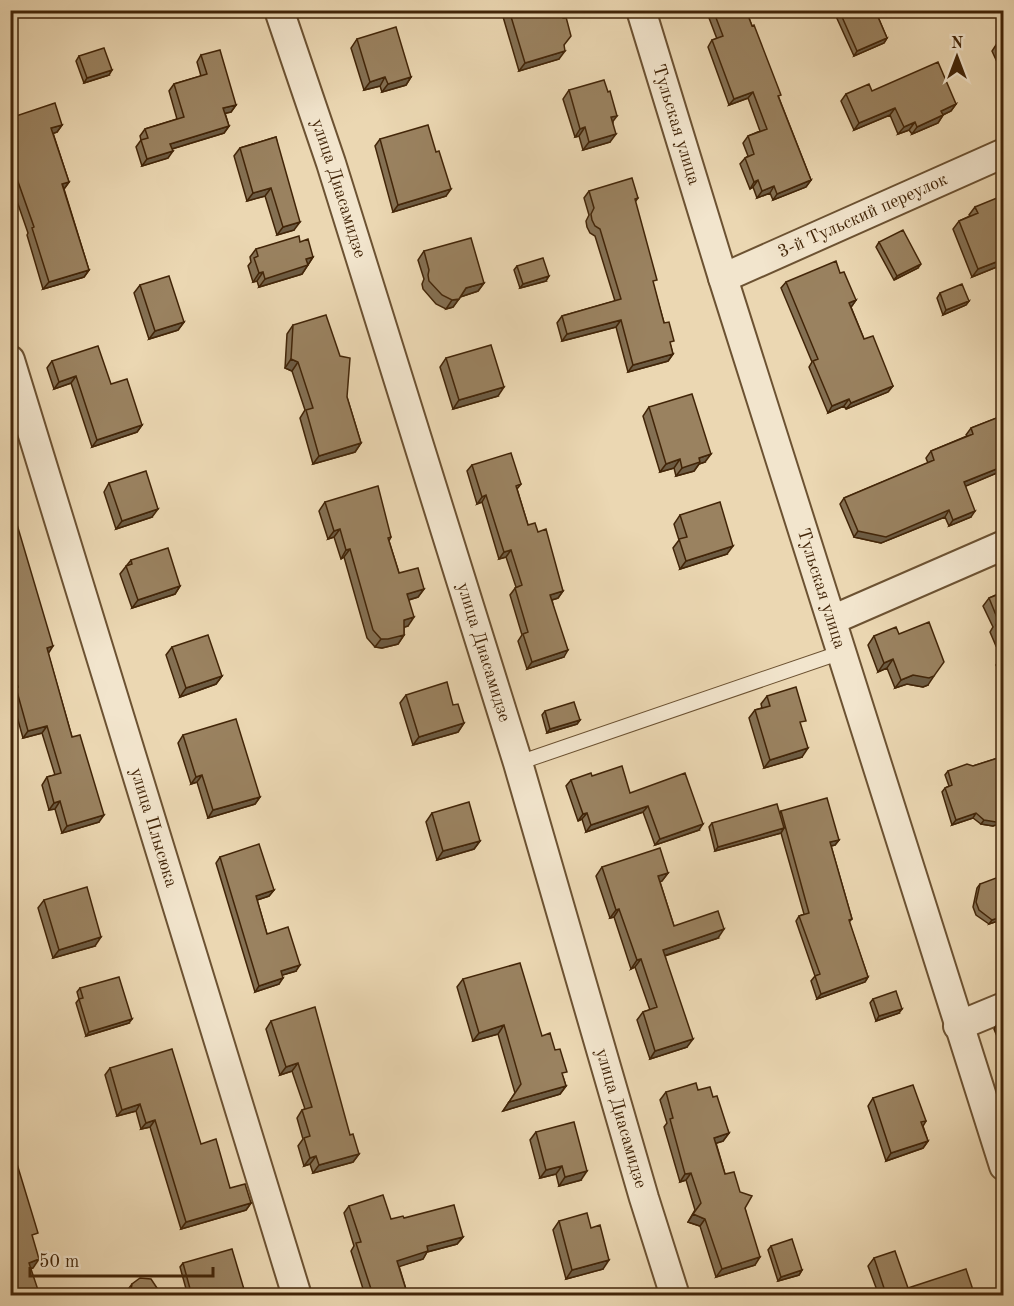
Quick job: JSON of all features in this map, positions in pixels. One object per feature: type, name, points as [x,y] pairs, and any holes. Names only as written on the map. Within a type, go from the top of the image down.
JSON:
[{"type":"street","name":"улица Диасамидзе","points":[[279,10],[332,163],[518,763],[644,1198],[675,1296]]},
{"type":"street","name":"Тульская улица","points":[[641,10],[723,278],[1004,1166]]},
{"type":"street","name":"3-й Тульский переулок","points":[[723,278],[1004,153]]},
{"type":"street","name":"улица Плысюка","points":[[10,360],[297,1296]]},
{"type":"street","points":[[832,620],[1004,545]]},
{"type":"street","points":[[958,1026],[1004,1007]]},
{"type":"lane","points":[[518,763],[842,652]]},
{"type":"building","points":[[509,10],[560,10],[563,18],[566,17],[571,36],[564,45],[565,51],[525,63]]},
{"type":"building","points":[[713,10],[746,10],[781,95],[778,96],[811,180],[777,194],[774,186],[762,191],[758,180],[754,182],[745,158],[754,154],[748,136],[767,129],[753,92],[734,99],[712,40],[723,36]]},
{"type":"building","points":[[839,10],[875,10],[887,38],[857,51]]},
{"type":"building","points":[[396,27],[411,77],[388,84],[385,77],[370,82],[357,39]]},
{"type":"building","points":[[1004,40],[1004,55],[998,42]]},
{"type":"building","points":[[10,48],[15,64],[10,66]]},
{"type":"building","points":[[104,48],[112,70],[87,78],[79,56]]},
{"type":"building","points":[[220,50],[236,105],[223,108],[229,126],[170,144],[173,151],[147,159],[141,140],[148,138],[145,129],[184,117],[174,84],[207,74],[201,55]]},
{"type":"building","points":[[938,62],[956,104],[941,111],[943,115],[917,127],[915,122],[904,127],[895,108],[859,123],[846,94],[869,84],[872,91]]},
{"type":"building","points":[[604,80],[608,92],[610,91],[617,116],[611,117],[616,134],[589,142],[585,127],[580,129],[569,90]]},
{"type":"building","points":[[55,103],[62,125],[51,128],[69,182],[62,184],[89,270],[49,282],[32,228],[34,227],[10,159],[10,118]]},
{"type":"building","points":[[428,125],[451,189],[398,205],[380,139]]},
{"type":"building","points":[[276,137],[300,222],[283,227],[271,188],[253,193],[240,148]]},
{"type":"building","points":[[632,178],[638,198],[635,199],[657,280],[653,281],[664,323],[669,322],[674,341],[670,342],[673,354],[633,365],[621,320],[567,334],[562,316],[621,299],[600,229],[592,220],[591,214],[594,208],[589,191]]},
{"type":"building","points":[[1004,195],[1004,259],[978,269],[959,221],[978,213],[975,207]]},
{"type":"building","points":[[903,230],[921,264],[897,276],[879,242]]},
{"type":"building","points":[[299,236],[300,242],[308,239],[313,257],[306,259],[308,265],[265,279],[263,272],[259,273],[254,258],[258,256],[256,249]]},
{"type":"building","points":[[471,238],[484,283],[466,288],[459,299],[452,300],[442,295],[429,281],[429,270],[424,251]]},
{"type":"building","points":[[543,258],[549,276],[523,284],[517,266]]},
{"type":"building","points":[[836,261],[840,273],[844,272],[856,300],[849,303],[864,339],[873,336],[893,386],[851,403],[849,399],[832,406],[813,361],[818,359],[786,282]]},
{"type":"building","points":[[169,276],[184,322],[155,331],[140,285]]},
{"type":"building","points":[[962,284],[969,301],[946,310],[940,293]]},
{"type":"building","points":[[326,315],[340,356],[350,358],[347,397],[361,443],[319,456],[306,410],[313,408],[298,362],[291,359],[293,325]]},
{"type":"building","points":[[491,345],[504,387],[459,400],[446,358]]},
{"type":"building","points":[[98,346],[111,384],[127,379],[142,425],[97,440],[76,376],[59,382],[52,361]]},
{"type":"building","points":[[692,394],[711,454],[699,458],[700,462],[682,468],[680,459],[666,464],[649,407]]},
{"type":"building","points":[[1004,415],[1004,466],[964,482],[975,511],[953,520],[949,510],[886,537],[858,531],[844,498],[934,460],[931,451],[973,434],[971,428]]},
{"type":"building","points":[[511,453],[521,484],[516,486],[528,525],[535,523],[538,532],[546,529],[563,591],[550,595],[568,650],[532,662],[523,634],[528,632],[515,588],[522,585],[511,550],[504,552],[486,495],[482,497],[472,465]]},
{"type":"building","points":[[146,471],[158,509],[122,521],[109,483]]},
{"type":"building","points":[[378,486],[391,537],[388,538],[399,573],[418,568],[424,589],[407,594],[414,617],[404,620],[404,635],[388,639],[381,639],[373,630],[350,549],[346,550],[340,529],[334,531],[325,502]]},
{"type":"building","points":[[720,502],[733,546],[686,561],[679,539],[687,537],[680,515]]},
{"type":"building","points":[[13,511],[53,646],[47,648],[72,737],[80,735],[104,815],[67,826],[60,801],[54,803],[47,777],[61,773],[47,726],[28,731],[10,662],[10,512]]},
{"type":"building","points":[[168,548],[180,586],[138,600],[126,566],[132,564],[131,560]]},
{"type":"building","points":[[1004,592],[1004,638],[1002,639],[996,625],[998,620],[989,598]]},
{"type":"building","points":[[929,622],[944,662],[934,676],[929,678],[913,675],[901,680],[893,659],[884,663],[874,636],[896,627],[899,634]]},
{"type":"building","points":[[208,635],[222,676],[186,688],[172,647]]},
{"type":"building","points":[[1004,659],[1004,670],[999,660]]},
{"type":"building","points":[[447,682],[453,705],[458,704],[464,723],[419,737],[406,695]]},
{"type":"building","points":[[796,687],[806,721],[800,722],[808,748],[770,760],[755,710],[770,706],[767,696]]},
{"type":"building","points":[[574,702],[580,720],[550,729],[545,711]]},
{"type":"building","points":[[236,719],[260,797],[213,810],[202,775],[196,777],[183,735]]},
{"type":"building","points":[[1004,756],[1004,819],[996,822],[984,820],[976,813],[956,820],[945,788],[952,785],[948,771],[967,764],[973,766]]},
{"type":"building","points":[[622,766],[630,793],[685,773],[703,824],[660,839],[648,806],[591,825],[587,813],[583,814],[571,780]]},
{"type":"building","points":[[827,798],[839,840],[830,842],[852,919],[849,920],[868,977],[821,994],[815,976],[820,974],[799,916],[809,913],[781,811]]},
{"type":"building","points":[[469,802],[480,841],[443,851],[432,813]]},
{"type":"building","points":[[777,804],[784,828],[718,847],[712,823]]},
{"type":"building","points":[[259,844],[274,890],[256,896],[267,934],[288,927],[300,965],[281,971],[283,978],[259,986],[220,857]]},
{"type":"building","points":[[660,848],[668,873],[658,876],[674,926],[718,911],[724,929],[663,950],[693,1039],[655,1051],[643,1012],[657,1007],[641,959],[637,960],[619,909],[616,910],[602,867]]},
{"type":"building","points":[[1004,875],[1004,916],[992,920],[979,910],[976,902],[980,884]]},
{"type":"building","points":[[87,887],[101,937],[59,950],[44,900]]},
{"type":"building","points":[[520,963],[542,1036],[550,1033],[555,1050],[560,1049],[567,1072],[562,1073],[566,1086],[509,1102],[521,1084],[504,1025],[479,1033],[463,979]]},
{"type":"building","points":[[119,977],[132,1019],[89,1032],[79,999],[83,998],[80,988]]},
{"type":"building","points":[[896,991],[902,1009],[879,1016],[873,999]]},
{"type":"building","points":[[315,1007],[350,1135],[353,1134],[359,1154],[319,1165],[316,1156],[310,1158],[304,1138],[310,1136],[302,1110],[312,1107],[298,1063],[286,1067],[271,1021]]},
{"type":"building","points":[[1004,1020],[1004,1032],[999,1021]]},
{"type":"building","points":[[172,1049],[201,1144],[216,1139],[230,1188],[245,1184],[251,1203],[186,1222],[155,1120],[146,1123],[140,1104],[122,1110],[110,1068]]},
{"type":"building","points":[[696,1083],[698,1090],[710,1087],[713,1097],[717,1096],[729,1133],[714,1138],[725,1174],[734,1172],[740,1192],[752,1196],[745,1208],[760,1257],[722,1269],[705,1219],[693,1214],[701,1203],[691,1173],[685,1174],[670,1119],[673,1118],[666,1092]]},
{"type":"building","points":[[913,1085],[926,1121],[921,1122],[928,1141],[891,1153],[873,1098]]},
{"type":"building","points":[[574,1122],[587,1171],[565,1177],[562,1166],[546,1170],[536,1132]]},
{"type":"building","points":[[10,1141],[38,1233],[32,1235],[39,1259],[29,1263],[40,1296],[10,1296]]},
{"type":"building","points":[[383,1195],[391,1219],[403,1216],[404,1218],[454,1205],[463,1237],[427,1246],[428,1251],[397,1261],[408,1296],[362,1296],[372,1292],[356,1243],[361,1242],[349,1206]]},
{"type":"building","points":[[587,1213],[591,1228],[600,1225],[609,1260],[572,1270],[559,1221]]},
{"type":"building","points":[[792,1239],[802,1270],[781,1277],[771,1246]]},
{"type":"building","points":[[232,1249],[246,1296],[192,1296],[183,1263]]},
{"type":"building","points":[[895,1251],[908,1288],[966,1269],[975,1296],[872,1296],[885,1291],[874,1258]]},
{"type":"building","points":[[140,1278],[151,1279],[157,1288],[156,1296],[130,1295],[132,1284]]}]
